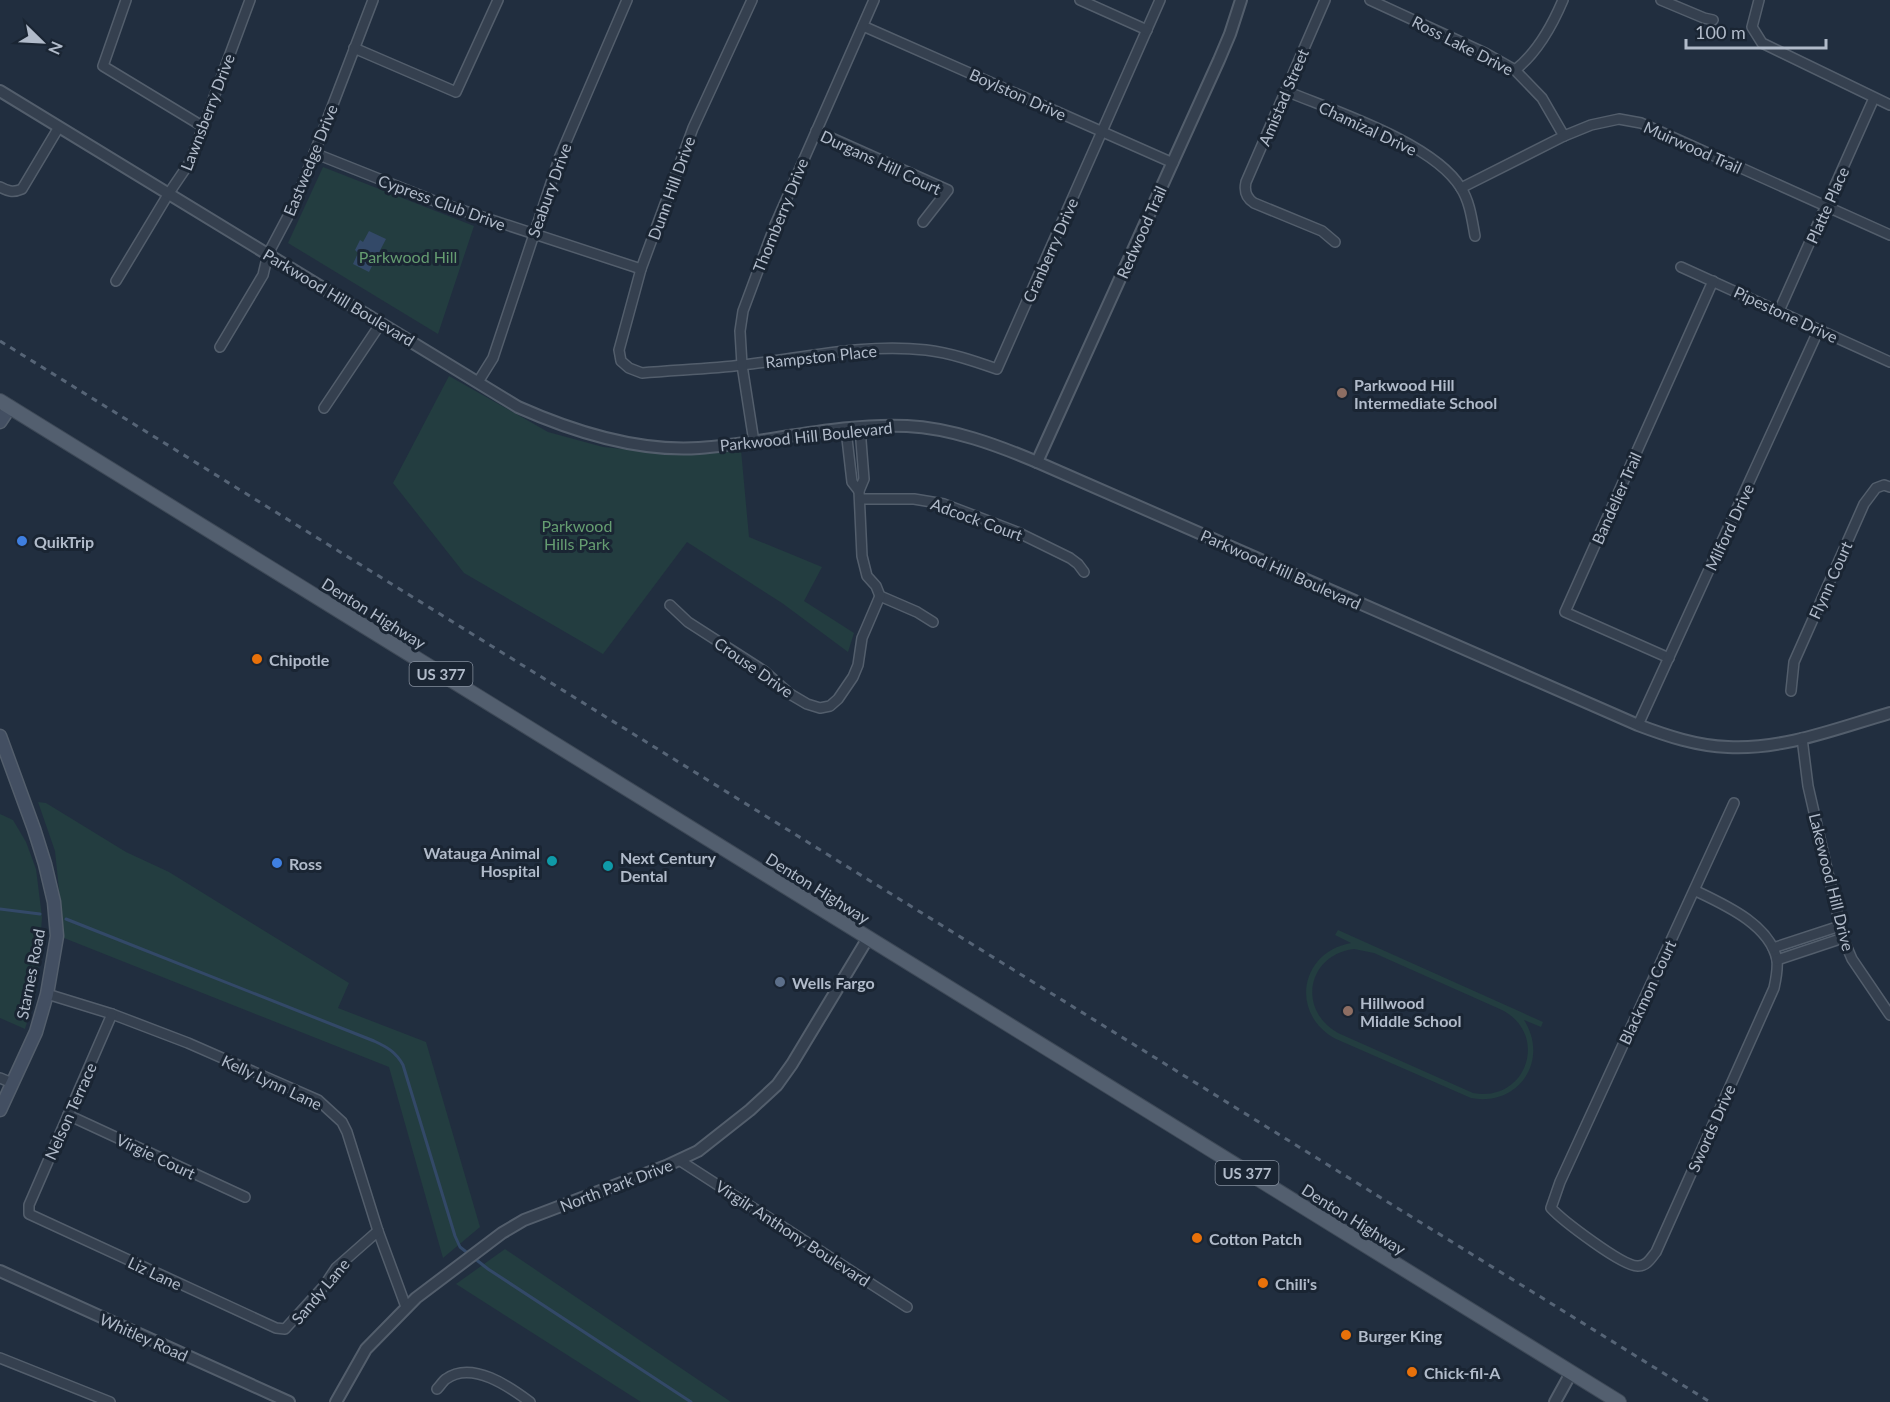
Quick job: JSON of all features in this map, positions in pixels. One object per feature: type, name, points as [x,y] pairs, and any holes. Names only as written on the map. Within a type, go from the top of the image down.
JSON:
[{"type":"main road","points":[[0,422],[5,404]]},
{"type":"main road","name":"Denton Highway","points":[[5,404],[1619,1402]]},
{"type":"main road","name":"Starnes Road","points":[[0,736],[34,829],[54,902],[57,936],[36,1032],[0,1110]]},
{"type":"street","points":[[126,0],[103,66],[202,126]]},
{"type":"street","name":"Lawnsberry Drive","points":[[116,281],[190,162],[250,0]]},
{"type":"street","name":"Eastwedge Drive","points":[[220,346],[263,275],[268,254],[296,201],[373,0]]},
{"type":"street","points":[[354,48],[456,92],[498,0]]},
{"type":"street","name":"Seabury Drive","points":[[478,381],[493,358],[564,147],[627,0]]},
{"type":"street","name":"Dunn Hill Drive","points":[[642,372],[629,368],[621,361],[619,350],[641,269],[693,128],[752,0]]},
{"type":"street","name":"Thornberry Drive","points":[[754,442],[742,365],[740,330],[743,311],[775,225],[874,0]]},
{"type":"street","points":[[1080,0],[1147,30]]},
{"type":"street","name":"Cranberry Drive","points":[[997,369],[1160,0]]},
{"type":"street","name":"Redwood Trail","points":[[1037,462],[1226,43],[1241,0]]},
{"type":"street","name":"Amistad Street","points":[[1325,0],[1246,182],[1246,194],[1254,203],[1322,231],[1335,242]]},
{"type":"street","name":"Ross Lake Drive","points":[[1370,0],[1485,53],[1515,70],[1542,98],[1564,136]]},
{"type":"street","points":[[1515,70],[1526,62],[1535,50],[1563,0]]},
{"type":"street","points":[[1661,0],[1713,20]]},
{"type":"street","points":[[1759,0],[1752,27],[1762,43],[1890,105]]},
{"type":"street","name":"Boylston Drive","points":[[863,26],[1173,163]]},
{"type":"street","name":"Parkwood Hill Boulevard","points":[[0,91],[518,407],[546,420],[611,439],[644,445],[696,448],[860,428],[907,426],[947,432],[997,446],[1037,462],[1638,725],[1668,736],[1700,744],[1729,747],[1767,745],[1802,738],[1890,713]]},
{"type":"street","name":"Chamizal Drive","points":[[1286,91],[1383,132],[1434,160],[1450,173],[1461,188],[1471,213],[1475,236]]},
{"type":"street","name":"Platte Place","points":[[1779,311],[1874,98]]},
{"type":"street","name":"Muirwood Trail","points":[[1461,188],[1564,136],[1591,125],[1619,119],[1641,123],[1890,235]]},
{"type":"street","points":[[0,186],[16,192],[22,189],[59,127]]},
{"type":"street","name":"Durgans Hill Court","points":[[816,131],[948,190],[923,222]]},
{"type":"street","name":"Cypress Club Drive","points":[[314,153],[437,202],[641,269]]},
{"type":"street","name":"Pipestone Drive","points":[[1681,267],[1890,362]]},
{"type":"street","name":"Bandelier Trail","points":[[1669,658],[1565,612],[1713,281]]},
{"type":"street","points":[[324,408],[381,323]]},
{"type":"street","name":"Milford Drive","points":[[1638,725],[1819,329]]},
{"type":"street","name":"Rampston Place","points":[[642,372],[742,365],[851,349],[926,350],[961,357],[997,369]]},
{"type":"street","points":[[860,428],[864,479],[860,495],[862,556],[867,576],[876,586],[880,596],[917,612],[933,622]]},
{"type":"street","points":[[846,430],[852,482],[860,495]]},
{"type":"street","name":"Flynn Court","points":[[1791,691],[1794,662],[1864,504],[1876,488],[1884,485],[1890,487]]},
{"type":"street","name":"Adcock Court","points":[[860,495],[944,504],[1017,532],[1070,558],[1084,572]]},
{"type":"street","name":"Crouse Drive","points":[[670,605],[688,622],[764,671],[790,694],[807,704],[820,708],[830,706],[838,699],[853,677],[858,665],[861,638],[880,596]]},
{"type":"street","name":"Lakewood Hill Drive","points":[[1802,738],[1808,786],[1843,938],[1852,959],[1890,1015]]},
{"type":"street","name":"Blackmon Court","points":[[1560,1182],[1734,803]]},
{"type":"street","name":"Swords Drive","points":[[1560,1182],[1551,1208],[1560,1218],[1624,1262],[1638,1266],[1648,1262],[1656,1252],[1774,988],[1777,973],[1777,960],[1773,948],[1756,926],[1730,907],[1694,890]]},
{"type":"street","points":[[1773,948],[1840,926]]},
{"type":"street","name":"North Park Drive","points":[[336,1402],[366,1349],[406,1307],[502,1233],[524,1220],[698,1151],[750,1110],[777,1085],[792,1064],[867,938]]},
{"type":"street","points":[[1777,960],[1843,938]]},
{"type":"street","name":"Kelly Lynn Lane","points":[[46,994],[112,1014],[188,1043],[318,1100],[335,1115],[347,1132],[378,1230],[406,1307]]},
{"type":"street","name":"Nelson Terrace","points":[[28,1208],[112,1014]]},
{"type":"street","points":[[0,1078],[12,1083]]},
{"type":"street","name":"Virgie Court","points":[[68,1115],[245,1197]]},
{"type":"street","name":"Virgilr Anthony Boulevard","points":[[679,1160],[907,1307]]},
{"type":"street","name":"Liz Lane","points":[[28,1208],[30,1214],[35,1218],[276,1328],[288,1328]]},
{"type":"street","name":"Sandy Lane","points":[[288,1328],[324,1286],[336,1268],[378,1230]]},
{"type":"street","name":"Whitley Road","points":[[0,1271],[289,1402]]},
{"type":"street","points":[[0,1358],[110,1402]]},
{"type":"street","points":[[437,1389],[446,1379],[456,1374],[476,1373],[510,1388],[530,1402]]},
{"type":"street","points":[[1555,1402],[1571,1373]]},
{"type":"green space","name":"Parkwood Hill","points":[[323,167],[474,226],[438,334],[288,243]]},
{"type":"green space","name":"Parkwood Hills Park","points":[[449,376],[548,432],[603,447],[674,454],[741,450],[749,537],[822,567],[804,601],[854,633],[848,652],[782,603],[687,542],[603,654],[464,573],[393,483]]},
{"type":"green space","points":[[38,802],[46,803],[126,852],[169,872],[349,983],[338,1008],[426,1042],[480,1227],[443,1258],[389,1067],[64,938],[55,851]]},
{"type":"green space","points":[[0,814],[13,820],[26,842],[36,869],[42,917],[37,989],[25,1029],[0,1018]]},
{"type":"green space","points":[[1338,930],[1543,1022],[1541,1027],[1524,1020],[1531,1035],[1533,1051],[1531,1065],[1525,1078],[1503,1095],[1488,1099],[1471,1098],[1336,1039],[1321,1028],[1311,1015],[1307,1000],[1307,985],[1311,971],[1321,958],[1334,949],[1351,943],[1335,935]],"holes":[[[1354,949],[1374,953],[1502,1010],[1517,1021],[1525,1035],[1528,1050],[1525,1065],[1518,1078],[1507,1088],[1491,1093],[1473,1093],[1338,1033],[1325,1023],[1317,1011],[1313,998],[1313,985],[1317,972],[1326,961],[1338,953]]]},
{"type":"green space","points":[[505,1249],[731,1402],[641,1402],[456,1284]]},
{"type":"water","points":[[369,231],[386,239],[369,272],[353,264],[358,253],[355,250],[360,240],[363,242]]},
{"type":"waterway","points":[[0,909],[40,914]]},
{"type":"waterway","points":[[66,919],[374,1041],[391,1050],[403,1065],[460,1247],[488,1269],[691,1402]]},
{"type":"railway","points":[[0,341],[1710,1402]]},
{"type":"place","name":"Parkwood Hill Intermediate School","points":[[1342,393]]},
{"type":"place","name":"QuikTrip","points":[[22,541]]},
{"type":"place","name":"Chipotle","points":[[257,659]]},
{"type":"place","name":"Watauga Animal Hospital","points":[[552,861]]},
{"type":"place","name":"Ross","points":[[277,863]]},
{"type":"place","name":"Next Century Dental","points":[[608,866]]},
{"type":"place","name":"Wells Fargo","points":[[780,982]]},
{"type":"place","name":"Hillwood Middle School","points":[[1348,1011]]},
{"type":"place","name":"Cotton Patch","points":[[1197,1238]]},
{"type":"place","name":"Chili's","points":[[1263,1283]]},
{"type":"place","name":"Burger King","points":[[1346,1335]]},
{"type":"place","name":"Chick-fil-A","points":[[1412,1372]]}]
